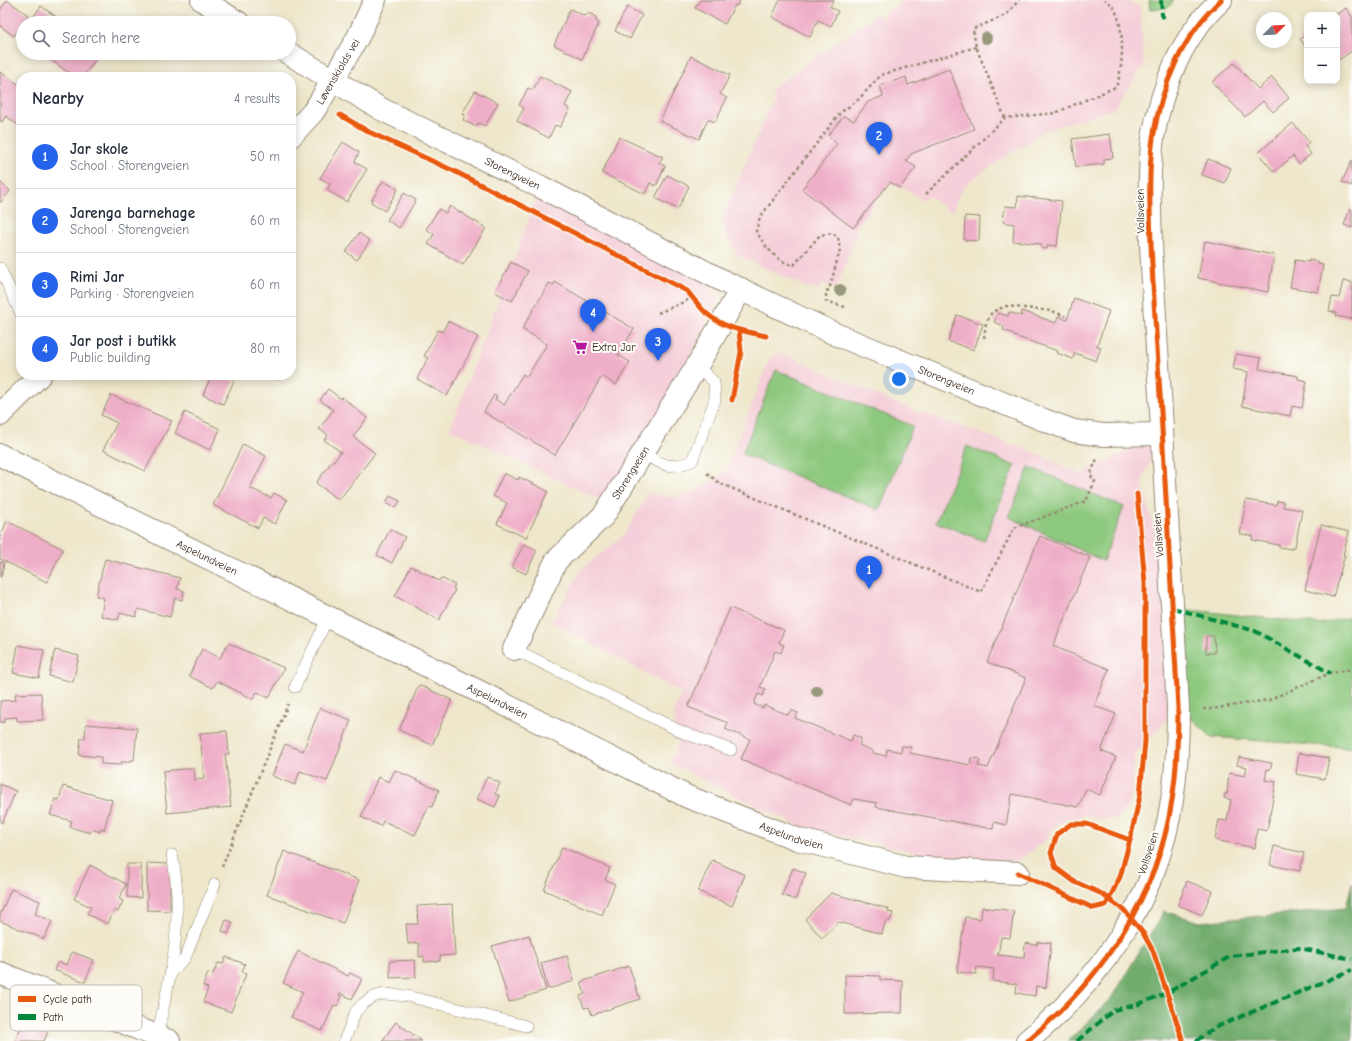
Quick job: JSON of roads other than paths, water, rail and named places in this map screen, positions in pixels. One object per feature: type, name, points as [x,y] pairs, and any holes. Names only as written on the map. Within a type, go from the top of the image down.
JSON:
[{"type":"main road","points":[[202,0],[228,16]]},
{"type":"main road","name":"Løvenskiolds vei","points":[[296,131],[314,112],[333,81],[358,37],[375,0]]},
{"type":"main road","name":"Vollsveien","points":[[1027,1041],[1057,1016],[1095,973],[1124,933],[1151,878],[1163,843],[1172,801],[1178,746],[1178,707],[1150,226],[1150,177],[1153,139],[1159,108],[1182,47],[1203,19],[1221,0]]},
{"type":"main road","name":"Storengveien","points":[[296,58],[381,109],[541,187],[741,289],[892,358],[1074,431],[1103,435],[1162,434]]},
{"type":"main road","name":"Storengveien","points":[[514,649],[556,561],[604,515],[697,366],[741,289]]},
{"type":"main road","points":[[0,415],[35,380]]},
{"type":"main road","name":"Aspelundveien","points":[[0,455],[688,797],[797,839],[906,867],[1018,873]]},
{"type":"main road","points":[[0,973],[30,985]]},
{"type":"main road","points":[[142,1030],[163,1039]]},
{"type":"lane","points":[[0,268],[16,303]]},
{"type":"lane","points":[[642,453],[667,466],[681,465],[692,461],[715,400],[714,382],[697,366]]},
{"type":"lane","points":[[295,687],[328,617]]},
{"type":"lane","points":[[514,649],[684,733],[731,750]]},
{"type":"lane","points":[[163,1039],[172,971],[178,899],[172,854]]},
{"type":"lane","points":[[172,971],[185,958],[215,884]]},
{"type":"lane","points":[[344,1041],[356,1011],[364,1003],[374,997],[384,994],[407,996],[526,1026]]},
{"type":"place","name":"Jarenga barnehage","points":[[879,155]]},
{"type":"place","name":"Jar post i butikk","points":[[593,332]]},
{"type":"place","name":"Extra Jar","points":[[580,347]]},
{"type":"place","name":"Rimi Jar","points":[[658,361]]},
{"type":"place","name":"Jar skole","points":[[869,589]]}]
